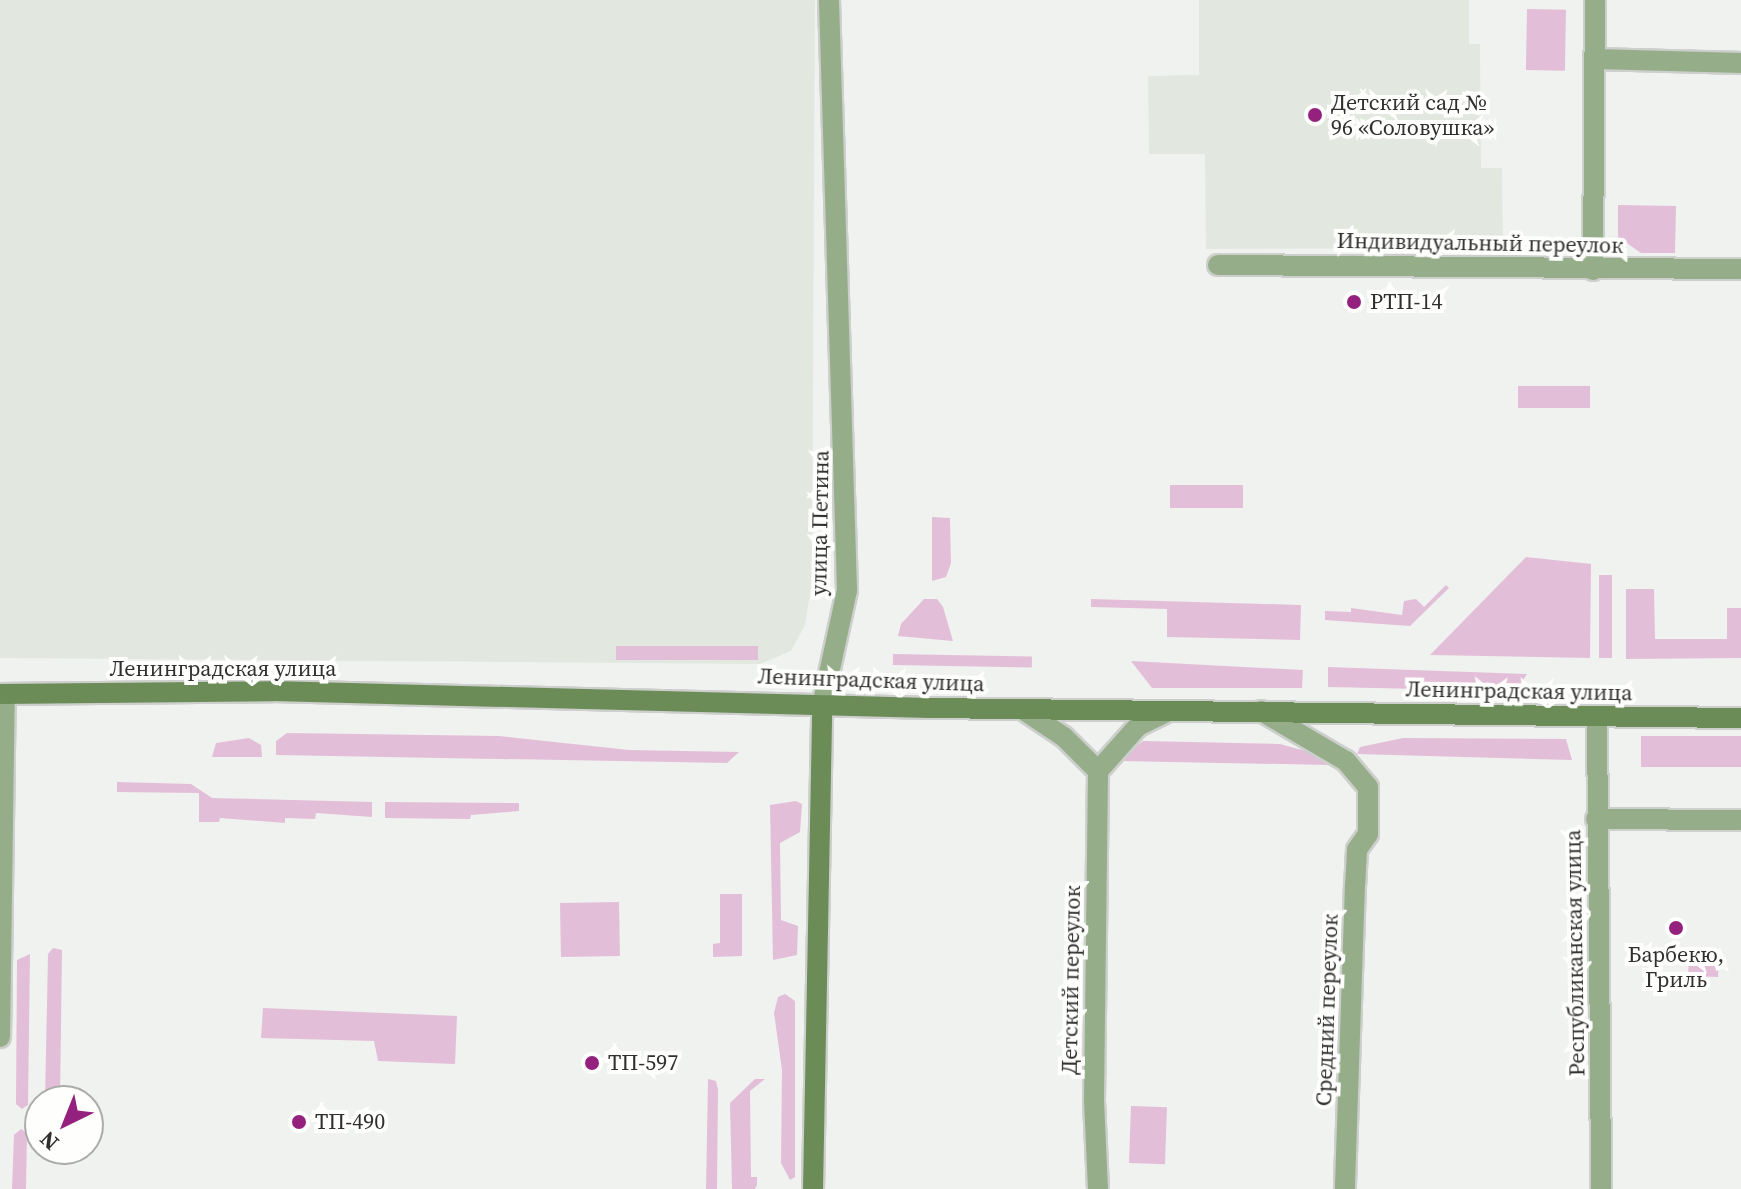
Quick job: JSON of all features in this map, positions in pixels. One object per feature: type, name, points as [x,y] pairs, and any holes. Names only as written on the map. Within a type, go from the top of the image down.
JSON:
[{"type":"main road","name":"Ленинградская улица","points":[[3,694],[273,691],[822,706],[1741,718]]},
{"type":"main road","name":"улица Петина","points":[[813,1189],[822,706]]},
{"type":"street","name":"улица Петина","points":[[822,706],[847,590],[829,0]]},
{"type":"street","points":[[1593,270],[1595,0]]},
{"type":"street","points":[[1596,59],[1741,63]]},
{"type":"street","name":"Индивидуальный переулок","points":[[1218,265],[1741,269]]},
{"type":"street","points":[[0,1037],[3,694]]},
{"type":"street","points":[[1022,709],[1056,730],[1098,771],[1138,726],[1169,711]]},
{"type":"street","name":"Средний переулок","points":[[1261,711],[1346,761],[1368,787],[1368,834],[1357,850],[1355,884],[1345,1189]]},
{"type":"street","name":"Республиканская улица","points":[[1597,716],[1601,1189]]},
{"type":"street","name":"Детский переулок","points":[[1098,771],[1094,1100],[1098,1189]]},
{"type":"street","points":[[1596,819],[1741,820]]},
{"type":"shaded area","points":[[0,0],[815,0],[812,581],[805,625],[791,651],[760,664],[0,658]]},
{"type":"shaded area","name":"Детский сад № 96 «Соловушка»","points":[[1199,0],[1469,0],[1469,44],[1480,44],[1481,168],[1502,168],[1503,248],[1206,249],[1205,154],[1149,154],[1148,76],[1199,75]]},
{"type":"shaded area","points":[[1527,9],[1566,10],[1565,71],[1526,70]]},
{"type":"shaded area","points":[[1618,205],[1676,206],[1675,253],[1641,253],[1618,237]]},
{"type":"shaded area","points":[[1518,386],[1590,386],[1590,408],[1518,408]]},
{"type":"shaded area","points":[[1170,485],[1243,485],[1243,508],[1170,508]]},
{"type":"shaded area","points":[[932,517],[950,518],[951,563],[946,577],[932,581]]},
{"type":"shaded area","points":[[1526,557],[1591,564],[1590,658],[1430,655]]},
{"type":"shaded area","points":[[1599,575],[1612,575],[1612,658],[1599,658]]},
{"type":"shaded area","points":[[1446,585],[1449,588],[1410,626],[1325,620],[1325,611],[1351,612],[1351,608],[1402,615],[1404,601],[1416,599],[1424,607]]},
{"type":"shaded area","points":[[1626,589],[1654,589],[1655,639],[1727,639],[1727,608],[1741,608],[1741,658],[1626,659]]},
{"type":"shaded area","points":[[924,599],[937,599],[943,607],[953,641],[898,636],[901,624]]},
{"type":"shaded area","points":[[1091,599],[1301,605],[1300,640],[1167,637],[1167,609],[1091,607]]},
{"type":"shaded area","points":[[616,646],[758,646],[758,660],[616,660]]},
{"type":"shaded area","points":[[893,654],[1032,656],[1032,667],[893,665]]},
{"type":"shaded area","points":[[1131,661],[1303,670],[1302,688],[1152,688]]},
{"type":"shaded area","points":[[1328,667],[1527,674],[1516,691],[1328,687]]},
{"type":"shaded area","points":[[287,733],[499,736],[629,750],[739,752],[727,763],[276,755],[276,741]]},
{"type":"shaded area","points":[[1641,736],[1741,736],[1741,767],[1641,767]]},
{"type":"shaded area","points":[[249,738],[261,745],[262,757],[212,757],[216,743]]},
{"type":"shaded area","points":[[1403,738],[1566,739],[1572,760],[1357,754],[1360,747]]},
{"type":"shaded area","points":[[1143,741],[1280,744],[1309,752],[1330,765],[1119,761]]},
{"type":"shaded area","points":[[117,782],[191,784],[212,798],[372,802],[372,817],[316,813],[315,819],[285,818],[285,823],[220,818],[219,822],[199,822],[199,793],[117,792]]},
{"type":"shaded area","points":[[796,801],[802,804],[800,832],[780,843],[781,920],[798,926],[797,955],[773,960],[770,805]]},
{"type":"shaded area","points":[[385,802],[519,803],[519,811],[471,815],[470,819],[385,818]]},
{"type":"shaded area","points":[[720,894],[742,894],[742,956],[713,957],[713,944],[720,943]]},
{"type":"shaded area","points":[[619,902],[620,956],[561,957],[560,903]]},
{"type":"shaded area","points":[[53,948],[62,950],[60,1085],[45,1085],[48,954]]},
{"type":"shaded area","points":[[1689,952],[1719,953],[1718,977],[1688,976]]},
{"type":"shaded area","points":[[30,954],[28,1085],[24,1085],[22,1109],[16,1104],[17,960]]},
{"type":"shaded area","points":[[785,994],[795,1001],[795,1177],[790,1180],[781,1163],[782,1070],[774,1013],[778,997]]},
{"type":"shaded area","points":[[263,1008],[457,1016],[455,1064],[378,1061],[374,1041],[261,1038]]},
{"type":"shaded area","points":[[708,1079],[716,1081],[718,1090],[717,1189],[706,1189]]},
{"type":"shaded area","points":[[755,1079],[765,1079],[750,1091],[751,1177],[757,1177],[757,1185],[755,1189],[732,1189],[730,1103]]},
{"type":"shaded area","points":[[1131,1106],[1167,1107],[1165,1164],[1129,1163]]},
{"type":"shaded area","points":[[21,1129],[24,1131],[26,1189],[12,1189],[14,1135]]},
{"type":"place","name":"Детский сад № 96 «Соловушка»","points":[[1315,115]]},
{"type":"place","name":"РТП-14","points":[[1354,302]]},
{"type":"place","name":"Барбекю, Гриль","points":[[1676,928]]},
{"type":"place","name":"ТП-597","points":[[592,1063]]},
{"type":"place","name":"ТП-490","points":[[299,1122]]}]
